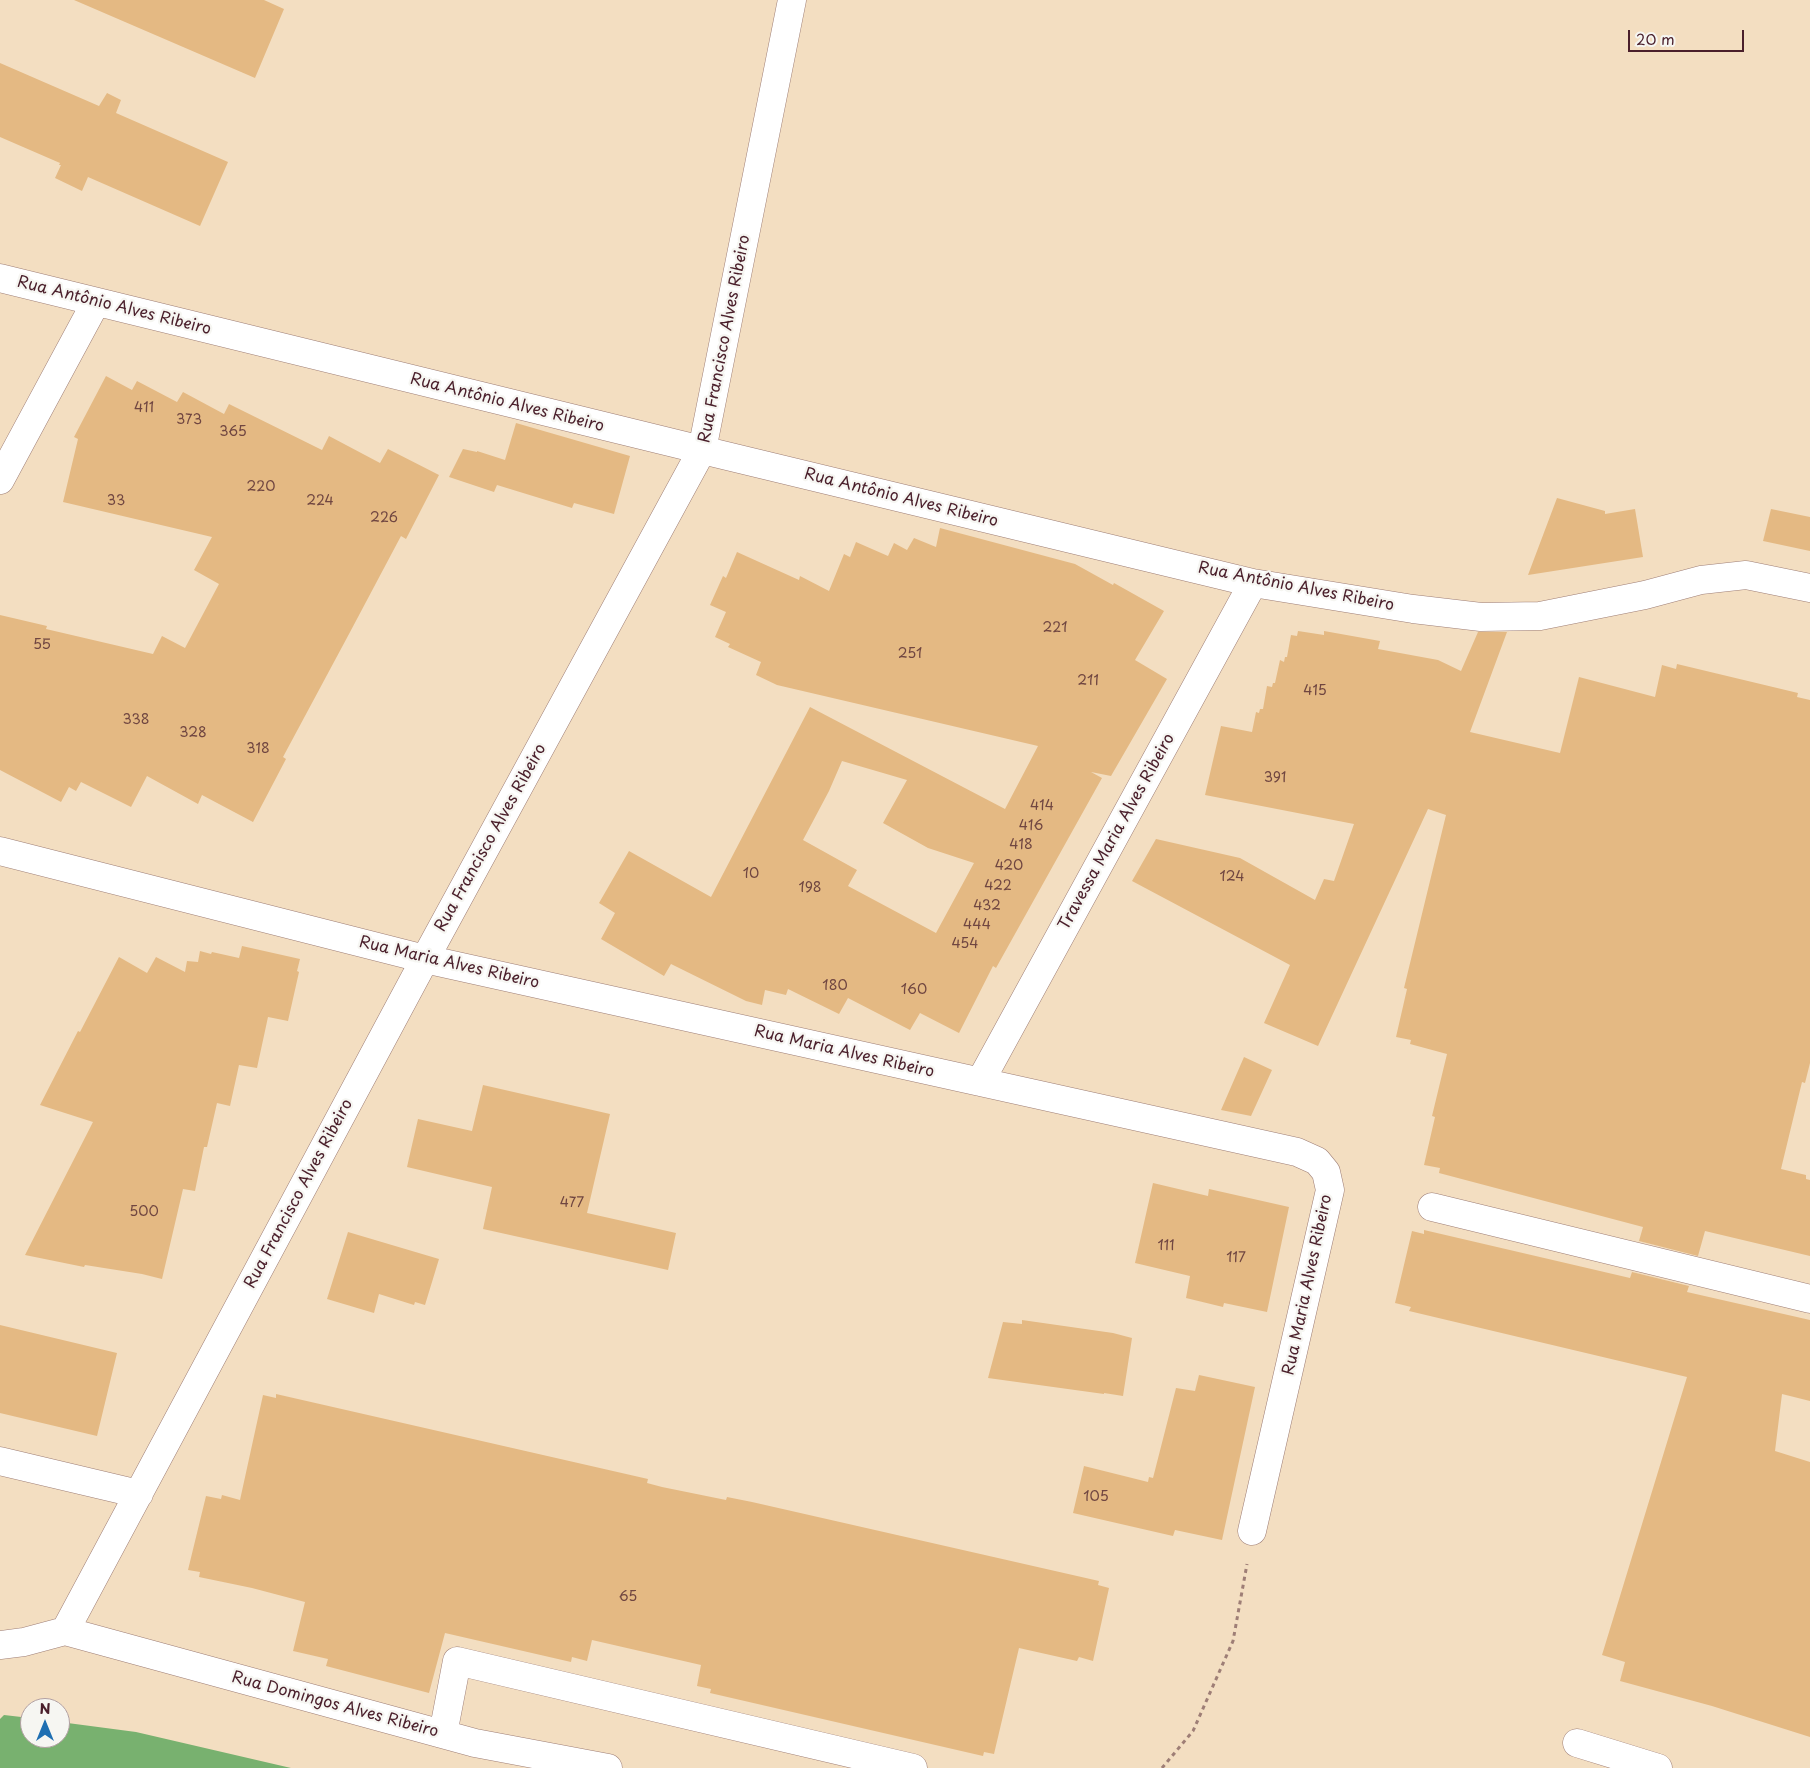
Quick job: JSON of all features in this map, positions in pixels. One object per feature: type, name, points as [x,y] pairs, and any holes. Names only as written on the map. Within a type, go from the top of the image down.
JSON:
[{"type":"street","name":"Rua Francisco Alves Ribeiro","points":[[65,1631],[425,959],[702,450],[792,0]]},
{"type":"street","name":"Rua Antônio Alves Ribeiro","points":[[0,278],[1253,583],[1413,609],[1482,617],[1540,616],[1645,595],[1701,580],[1746,575],[1810,588]]},
{"type":"street","points":[[0,480],[96,302]]},
{"type":"street","name":"Travessa Maria Alves Ribeiro","points":[[980,1082],[1253,583]]},
{"type":"street","name":"Rua Maria Alves Ribeiro","points":[[0,851],[425,959],[1297,1152],[1317,1161],[1326,1172],[1330,1190],[1252,1531]]},
{"type":"street","points":[[1432,1207],[1810,1299]]},
{"type":"street","points":[[0,1461],[139,1494]]},
{"type":"street","points":[[0,1644],[24,1642],[65,1631]]},
{"type":"street","name":"Rua Domingos Alves Ribeiro","points":[[65,1631],[475,1743],[608,1768]]},
{"type":"street","points":[[443,1734],[456,1661],[913,1768]]},
{"type":"street","points":[[1578,1743],[1658,1768]]},
{"type":"path","points":[[1162,1768],[1193,1731],[1233,1640],[1252,1531]]},
{"type":"green space","points":[[4,1715],[20,1717],[20,1748],[70,1748],[70,1723],[136,1732],[291,1768],[0,1768],[0,1719]]},
{"type":"building","points":[[74,0],[264,0],[284,9],[255,78]]},
{"type":"building","points":[[0,63],[99,106],[107,93],[121,100],[116,113],[228,162],[200,226],[88,177],[82,191],[55,178],[61,165],[59,165],[60,163],[0,137]]},
{"type":"building","points":[[106,376],[132,390],[137,381],[177,402],[183,392],[224,414],[229,404],[322,450],[329,436],[380,463],[388,449],[439,475],[406,539],[401,536],[283,757],[286,759],[253,822],[202,795],[198,804],[147,776],[131,807],[81,782],[76,791],[69,787],[61,802],[0,770],[0,615],[47,626],[46,629],[153,654],[162,636],[185,648],[219,584],[194,570],[212,537],[63,502],[78,439],[74,437]]},
{"type":"building","points":[[516,423],[630,456],[614,514],[574,503],[572,508],[497,485],[494,492],[449,477],[463,449],[477,451],[505,460]]},
{"type":"building","points":[[1557,498],[1605,511],[1605,514],[1635,509],[1643,557],[1528,575]]},
{"type":"building","points":[[1771,509],[1810,517],[1810,551],[1763,541]]},
{"type":"building","points":[[940,528],[1075,564],[1164,611],[1135,660],[1167,679],[1111,776],[1091,772],[1102,778],[996,968],[993,966],[959,1033],[920,1013],[910,1030],[848,998],[839,1014],[788,989],[786,995],[765,990],[762,1005],[746,1001],[671,964],[664,976],[601,939],[615,913],[599,903],[629,851],[711,897],[810,707],[1005,809],[1038,746],[777,685],[756,675],[761,662],[728,647],[730,644],[715,637],[726,612],[710,605],[723,576],[726,578],[737,552],[799,580],[800,576],[829,591],[844,554],[850,557],[856,542],[888,556],[894,543],[907,550],[914,538],[936,547]],"holes":[[[842,761],[907,780],[883,823],[928,848],[974,863],[936,933],[848,886],[857,870],[803,840],[829,791]]]},
{"type":"building","points":[[1298,631],[1324,635],[1324,631],[1380,641],[1378,649],[1438,660],[1461,671],[1478,632],[1507,632],[1470,732],[1560,753],[1579,677],[1655,697],[1662,665],[1676,669],[1677,664],[1798,693],[1797,697],[1810,700],[1810,1063],[1805,1083],[1802,1082],[1781,1169],[1806,1175],[1806,1179],[1810,1180],[1810,1256],[1705,1231],[1698,1256],[1639,1241],[1643,1227],[1439,1173],[1440,1168],[1424,1165],[1435,1117],[1432,1116],[1447,1054],[1410,1044],[1411,1040],[1396,1037],[1407,989],[1404,988],[1446,815],[1428,809],[1318,1046],[1264,1023],[1290,965],[1132,881],[1156,839],[1240,858],[1315,900],[1324,879],[1334,881],[1354,824],[1205,795],[1221,726],[1252,732],[1256,712],[1259,713],[1260,709],[1263,709],[1267,686],[1272,687],[1273,683],[1275,683],[1280,660],[1284,662],[1285,657],[1287,657],[1291,635],[1297,636]]},
{"type":"building","points":[[242,946],[300,959],[288,1021],[268,1017],[257,1068],[239,1065],[230,1106],[217,1103],[207,1147],[204,1147],[195,1191],[183,1189],[162,1279],[85,1265],[84,1267],[25,1255],[93,1122],[40,1105],[119,957],[147,973],[156,957],[185,972],[187,961],[198,962],[200,951],[239,958]]},
{"type":"building","points":[[1244,1057],[1272,1070],[1251,1116],[1221,1110]]},
{"type":"building","points":[[483,1085],[610,1114],[587,1213],[676,1233],[668,1270],[483,1229],[492,1187],[407,1167],[418,1119],[472,1131]]},
{"type":"building","points":[[1153,1183],[1208,1196],[1209,1189],[1289,1207],[1267,1312],[1224,1303],[1223,1307],[1186,1298],[1190,1276],[1135,1263]]},
{"type":"building","points":[[1424,1230],[1630,1278],[1632,1272],[1689,1286],[1687,1292],[1810,1320],[1810,1401],[1782,1394],[1775,1451],[1810,1462],[1810,1737],[1712,1706],[1620,1681],[1625,1662],[1602,1655],[1687,1377],[1409,1311],[1411,1307],[1395,1303],[1412,1231],[1424,1234]]},
{"type":"building","points":[[348,1232],[439,1259],[425,1305],[415,1302],[414,1305],[379,1294],[374,1313],[327,1299]]},
{"type":"building","points":[[1022,1320],[1113,1333],[1132,1338],[1123,1396],[988,1378],[1003,1322],[1022,1324]]},
{"type":"building","points":[[0,1325],[117,1353],[97,1436],[0,1413]]},
{"type":"building","points":[[1199,1375],[1255,1387],[1222,1540],[1175,1530],[1173,1536],[1073,1513],[1084,1466],[1148,1482],[1149,1477],[1153,1478],[1176,1388],[1195,1391]]},
{"type":"building","points":[[276,1394],[648,1479],[647,1483],[662,1487],[726,1500],[727,1497],[752,1502],[1099,1581],[1098,1585],[1109,1588],[1093,1661],[1079,1657],[1077,1661],[1019,1648],[994,1754],[984,1752],[983,1756],[710,1693],[711,1689],[697,1686],[701,1665],[592,1640],[587,1661],[572,1657],[571,1662],[445,1633],[429,1693],[326,1666],[328,1659],[293,1651],[305,1602],[199,1577],[200,1572],[188,1570],[206,1496],[221,1499],[222,1495],[240,1500],[263,1395],[276,1398]]}]
